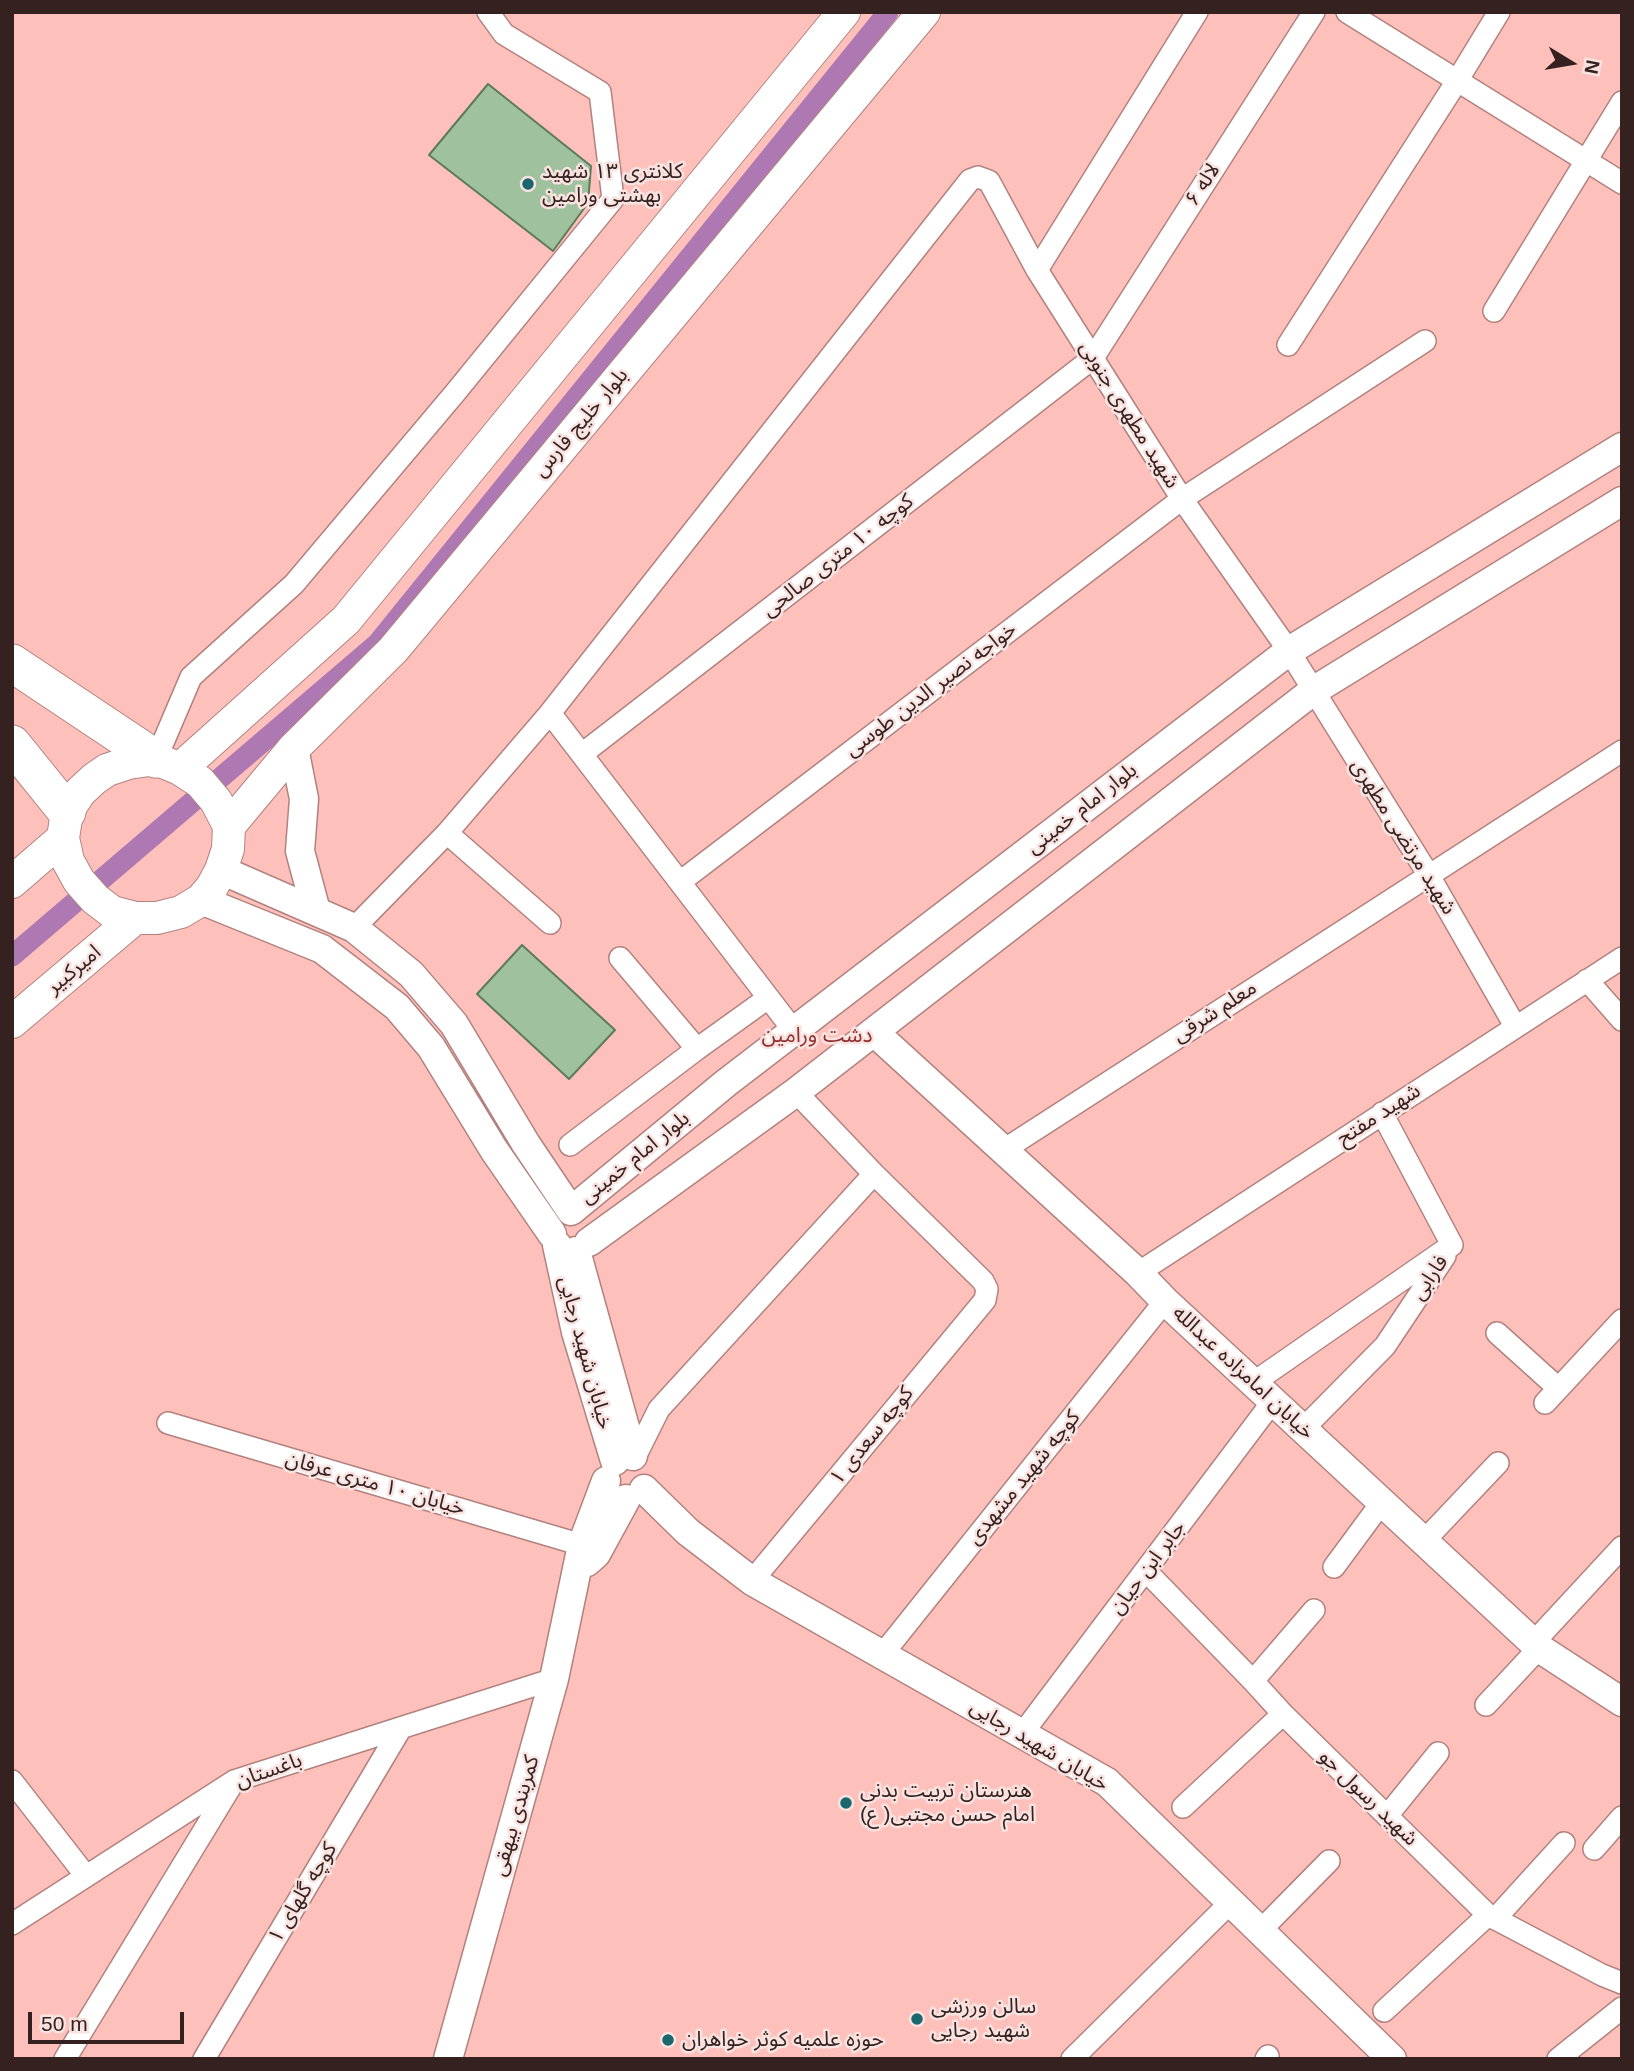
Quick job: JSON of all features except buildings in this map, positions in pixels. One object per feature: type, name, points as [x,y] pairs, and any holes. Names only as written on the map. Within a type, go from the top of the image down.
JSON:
[{"type":"highway","points":[[12,663],[196,787]]},
{"type":"highway","points":[[12,744],[65,825]]},
{"type":"main road","points":[[196,787],[346,620],[844,12]]},
{"type":"main road","name":"بلوار خلیج فارس","points":[[196,787],[294,748],[393,650],[924,12]]},
{"type":"main road","name":"بلوار امام خمینی","points":[[570,1211],[726,1083],[1289,651],[1622,447]]},
{"type":"main road","name":"بلوار امام خمینی","points":[[569,1243],[796,1092],[1313,691],[1622,501]]},
{"type":"main road","points":[[294,748],[304,799],[300,851],[316,911]]},
{"type":"main road","points":[[12,882],[65,825],[80,792],[107,770],[128,763],[196,787],[228,849],[212,887],[201,900],[181,912],[157,918],[135,918],[112,912],[87,890],[68,861],[65,825]]},
{"type":"main road","points":[[221,870],[354,928],[411,974],[454,1024],[570,1211]]},
{"type":"main road","points":[[201,900],[322,949],[397,1007],[431,1047],[494,1150],[569,1243]]},
{"type":"main road","name":"امیرکبیر","points":[[12,1022],[135,918]]},
{"type":"main road","name":"خیابان امامزاده عبدالله","points":[[874,1032],[1138,1273],[1536,1645],[1622,1702]]},
{"type":"main road","name":"خیابان شهید رجایی","points":[[570,1211],[583,1214],[592,1230],[569,1243],[576,1332],[625,1478],[688,1532],[752,1581],[1107,1782],[1392,2059]]},
{"type":"main road","name":"کمربندی بیهقی","points":[[448,2059],[554,1679],[580,1558],[596,1553],[625,1478]]},
{"type":"street","points":[[196,787],[191,677],[295,584],[613,199],[600,92],[504,34],[488,12]]},
{"type":"street","points":[[1037,270],[1197,12]]},
{"type":"street","name":"لاله ۶","points":[[1093,358],[1314,12]]},
{"type":"street","points":[[1348,12],[1622,183]]},
{"type":"street","points":[[1288,345],[1499,12]]},
{"type":"street","points":[[1494,311],[1622,102]]},
{"type":"street","name":"شهید مطهری جنوبی","points":[[550,713],[970,180],[978,177],[989,181],[1037,270],[1182,499],[1289,651]]},
{"type":"street","name":"خواجه نصیر الدین طوسی","points":[[680,882],[1182,499],[1425,341]]},
{"type":"street","name":"کوچه ۱۰ متری صالحی","points":[[582,754],[1093,358]]},
{"type":"street","name":"شهید مرتضی مطهری","points":[[1289,651],[1428,874],[1515,1026]]},
{"type":"street","points":[[354,928],[447,833],[550,713],[794,1031]]},
{"type":"street","name":"معلم شرقی","points":[[1002,1151],[1622,751]]},
{"type":"street","points":[[447,833],[550,923]]},
{"type":"street","points":[[620,958],[697,1049]]},
{"type":"street","name":"شهید مفتح","points":[[1138,1273],[1622,958]]},
{"type":"street","points":[[1587,979],[1622,1020]]},
{"type":"street","points":[[569,1145],[768,998]]},
{"type":"street","points":[[625,1478],[659,1409],[874,1174],[796,1092]]},
{"type":"street","points":[[1382,1113],[1452,1245]]},
{"type":"street","name":"کوچه سعدی ۱","points":[[752,1581],[985,1300],[987,1289],[983,1281],[874,1174]]},
{"type":"street","name":"فارابی","points":[[1263,1392],[1452,1245]]},
{"type":"street","name":"فارابی","points":[[1303,1429],[1385,1346],[1452,1245]]},
{"type":"street","name":"کوچه شهید مشهدی","points":[[882,1655],[1165,1301]]},
{"type":"street","points":[[1497,1333],[1551,1395],[1622,1320]]},
{"type":"street","name":"جابر ابن حیان","points":[[1022,1734],[1146,1571],[1263,1392]]},
{"type":"street","name":"خیابان ۱۰ متری عرفان","points":[[168,1423],[580,1558]]},
{"type":"street","points":[[1424,1541],[1498,1463]]},
{"type":"street","points":[[1334,1567],[1382,1502]]},
{"type":"street","points":[[1486,1705],[1622,1547]]},
{"type":"street","name":"شهید رسول جو","points":[[1146,1571],[1283,1714],[1491,1917],[1622,1983]]},
{"type":"street","points":[[1253,1681],[1314,1610]]},
{"type":"street","name":"باغستان","points":[[12,1924],[234,1781],[554,1679]]},
{"type":"street","points":[[1183,1807],[1283,1714]]},
{"type":"street","name":"کوچه گلهای ۱","points":[[204,2059],[401,1728]]},
{"type":"street","points":[[1387,1816],[1438,1753]]},
{"type":"street","points":[[12,1781],[86,1876]]},
{"type":"street","points":[[65,2059],[234,1781]]},
{"type":"street","points":[[1594,1849],[1622,1817]]},
{"type":"street","points":[[1384,2011],[1491,1917],[1564,1843]]},
{"type":"street","points":[[1259,1931],[1329,1861]]},
{"type":"street","points":[[1077,2057],[1230,1902]]},
{"type":"street","points":[[1558,2059],[1622,2008]]},
{"type":"green space","name":"دشت ورامین","points":[[12,12],[1622,12],[1622,2059],[12,2059]]},
{"type":"waterway","points":[[12,956],[377,644],[888,12]]},
{"type":"place","name":"کلانتری ۱۳ شهید بهشتی ورامین","points":[[528,184]]},
{"type":"place","name":"هنرستان تربیت بدنی امام حسن مجتبی( ع)","points":[[846,1803]]},
{"type":"place","name":"سالن ورزشی شهید رجایی","points":[[917,2019]]},
{"type":"place","name":"حوزه علمیه کوثر خواهران","points":[[668,2040]]}]
